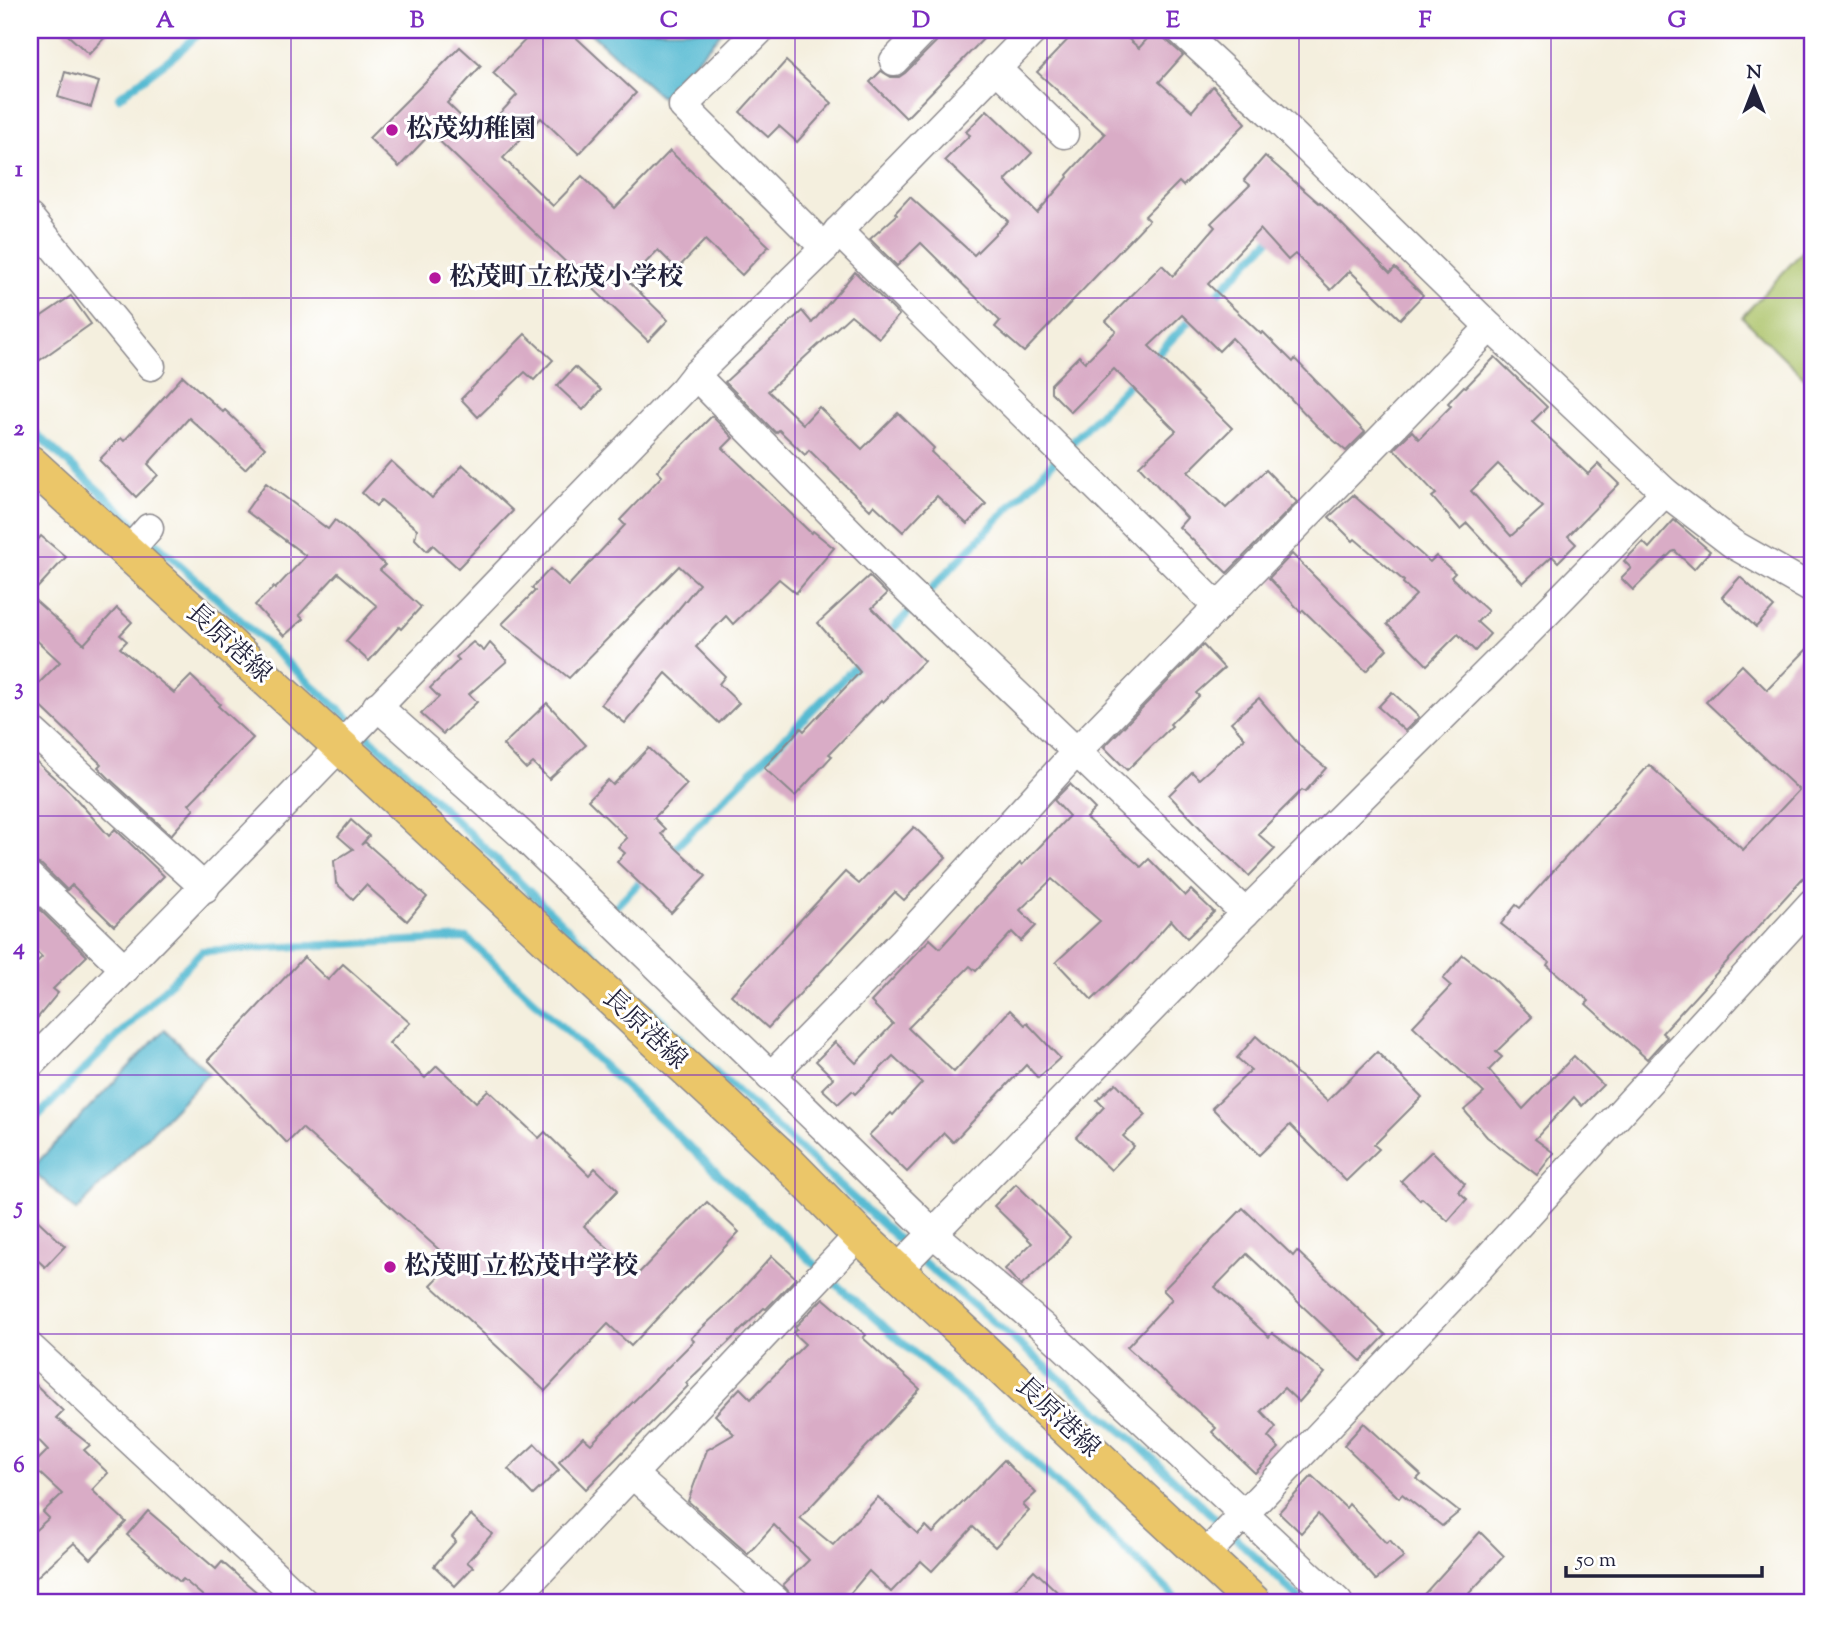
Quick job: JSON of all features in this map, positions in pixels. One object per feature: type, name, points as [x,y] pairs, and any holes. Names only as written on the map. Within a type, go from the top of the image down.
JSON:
[{"type":"main road","name":"長原港線","points":[[30,463],[139,540],[357,726],[777,1154],[1253,1602]]},
{"type":"street","points":[[760,30],[683,106],[831,239],[1217,607]]},
{"type":"street","points":[[894,61],[924,30]]},
{"type":"street","points":[[35,1048],[125,969],[205,888],[357,726],[695,376],[1034,30]]},
{"type":"street","points":[[1180,30],[1280,122],[1490,327],[1665,492],[1733,544],[1812,589]]},
{"type":"street","points":[[996,68],[1064,134]]},
{"type":"street","points":[[30,218],[151,366]]},
{"type":"street","points":[[770,1077],[904,940],[1077,751],[1490,327]]},
{"type":"street","points":[[695,376],[898,581],[1245,913]]},
{"type":"street","points":[[898,1269],[1245,913],[1665,492]]},
{"type":"street","points":[[357,726],[521,835],[933,1233],[1044,1328],[1338,1602]]},
{"type":"street","points":[[30,729],[205,888]]},
{"type":"street","points":[[30,877],[125,969]]},
{"type":"street","points":[[1205,1556],[1467,1281],[1812,903]]},
{"type":"street","points":[[511,1602],[859,1234]]},
{"type":"street","points":[[30,1347],[304,1602]]},
{"type":"street","points":[[632,1474],[777,1602]]},
{"type":"green space","points":[[1812,241],[1812,385],[1742,317]]},
{"type":"water","points":[[587,30],[724,30],[661,97]]},
{"type":"water","points":[[164,1030],[209,1073],[76,1211],[31,1169]]},
{"type":"building","points":[[62,30],[112,30],[89,54]]},
{"type":"building","points":[[535,30],[568,30],[636,93],[579,154],[541,118],[503,158],[553,206],[582,176],[615,208],[670,151],[769,246],[742,275],[705,240],[677,269],[658,250],[628,281],[668,320],[648,341],[431,133],[399,167],[369,138],[460,47],[481,66],[447,103],[480,135],[517,95],[493,73]]},
{"type":"building","points":[[940,30],[992,30],[906,118],[870,82],[881,71],[891,77],[899,77],[905,73],[936,42]]},
{"type":"building","points":[[1077,30],[1118,30],[1139,48],[1155,30],[1183,55],[1159,82],[1192,111],[1213,86],[1246,123],[1183,186],[1179,182],[1145,216],[1149,220],[1024,352],[995,327],[1000,321],[921,243],[897,266],[870,239],[897,215],[895,213],[910,197],[974,255],[1008,221],[945,160],[970,135],[966,132],[987,110],[1032,153],[1005,181],[1037,213],[1105,134],[1037,72]]},
{"type":"building","points":[[786,61],[832,103],[797,142],[779,126],[768,137],[740,112]]},
{"type":"building","points":[[65,72],[99,82],[91,107],[58,97]]},
{"type":"building","points":[[1265,156],[1320,202],[1390,273],[1395,268],[1423,295],[1400,319],[1350,271],[1331,290],[1295,254],[1288,260],[1260,229],[1208,284],[1293,362],[1295,359],[1365,432],[1346,451],[1318,427],[1232,338],[1219,351],[1182,315],[1149,346],[1232,428],[1188,472],[1226,508],[1266,470],[1297,502],[1227,573],[1179,527],[1187,518],[1139,466],[1176,431],[1114,369],[1071,412],[1051,392],[1051,384],[1079,356],[1085,362],[1116,331],[1106,321],[1162,265],[1173,276],[1215,227],[1211,223],[1250,185],[1244,180]]},
{"type":"building","points":[[855,272],[899,315],[879,338],[851,315],[768,391],[803,424],[819,407],[862,449],[898,413],[934,448],[931,452],[986,504],[967,524],[937,496],[903,532],[874,505],[870,510],[809,450],[805,455],[779,430],[776,433],[725,382],[802,311],[812,323]]},
{"type":"building","points":[[71,296],[91,324],[30,367],[30,324]]},
{"type":"building","points":[[525,334],[553,360],[534,380],[525,372],[478,417],[461,399]]},
{"type":"building","points":[[1495,357],[1547,407],[1532,422],[1588,474],[1598,464],[1619,484],[1568,536],[1576,544],[1558,562],[1552,556],[1523,583],[1467,523],[1460,529],[1432,497],[1436,494],[1394,449],[1412,431],[1419,439],[1451,406],[1448,403]],"holes":[[[1498,464],[1543,507],[1511,536],[1471,491]]]},
{"type":"building","points":[[575,367],[601,390],[583,410],[557,386]]},
{"type":"building","points":[[183,376],[223,412],[225,410],[265,448],[245,469],[189,418],[148,464],[158,475],[136,497],[99,460],[121,438],[124,441]]},
{"type":"building","points":[[712,416],[733,438],[723,448],[811,533],[813,531],[834,548],[796,593],[779,579],[733,624],[726,616],[696,647],[725,676],[719,684],[739,703],[719,723],[666,673],[625,723],[601,704],[699,584],[679,566],[569,678],[502,624],[535,591],[532,588],[550,569],[568,586],[625,525],[620,520],[662,476],[657,471]]},
{"type":"building","points":[[391,461],[432,498],[463,465],[513,511],[458,568],[433,545],[427,551],[415,539],[417,529],[381,500],[376,506],[362,493]]},
{"type":"building","points":[[266,483],[328,529],[335,520],[355,536],[385,565],[380,570],[421,607],[369,661],[346,641],[377,606],[338,573],[299,615],[303,619],[284,636],[255,605],[274,587],[275,589],[306,556],[246,511]]},
{"type":"building","points":[[1353,495],[1430,562],[1436,556],[1455,573],[1451,577],[1488,611],[1477,622],[1490,634],[1475,651],[1458,634],[1427,665],[1387,624],[1416,595],[1404,581],[1355,539],[1353,541],[1329,517]]},
{"type":"building","points":[[1674,520],[1710,551],[1694,569],[1675,551],[1672,552],[1633,590],[1621,578],[1631,568],[1624,561],[1643,542],[1649,548]]},
{"type":"building","points":[[41,536],[66,557],[30,596],[30,549]]},
{"type":"building","points":[[1292,554],[1387,649],[1366,671],[1303,610],[1301,612],[1269,578]]},
{"type":"building","points":[[869,576],[887,594],[872,608],[924,661],[883,702],[881,700],[829,754],[832,756],[795,796],[764,768],[801,728],[804,731],[860,672],[818,623]]},
{"type":"building","points":[[1740,577],[1774,607],[1756,627],[1722,597]]},
{"type":"building","points":[[30,596],[84,644],[117,608],[132,622],[120,635],[127,641],[120,648],[174,693],[191,676],[220,704],[218,706],[253,738],[189,804],[194,809],[171,835],[112,781],[98,767],[101,764],[30,696],[30,692],[60,662],[30,634]]},
{"type":"building","points":[[473,642],[484,651],[490,643],[507,661],[469,694],[477,702],[443,734],[421,714],[439,697],[430,688],[459,660],[456,657]]},
{"type":"building","points":[[1812,644],[1812,868],[1662,1033],[1667,1037],[1647,1059],[1586,1004],[1589,1001],[1547,965],[1549,962],[1501,924],[1516,905],[1520,908],[1649,765],[1743,850],[1799,790],[1706,702],[1742,665],[1767,690]]},
{"type":"building","points":[[1203,645],[1224,668],[1196,693],[1199,696],[1127,770],[1104,747]]},
{"type":"building","points":[[1392,692],[1419,717],[1405,731],[1378,707]]},
{"type":"building","points":[[1259,698],[1300,746],[1326,768],[1305,792],[1302,790],[1258,834],[1275,849],[1249,876],[1204,834],[1169,795],[1192,772],[1199,779],[1245,738],[1231,722]]},
{"type":"building","points":[[547,703],[586,745],[549,779],[533,763],[526,769],[503,745]]},
{"type":"building","points":[[649,748],[687,784],[654,818],[665,829],[661,834],[706,876],[671,913],[617,862],[625,853],[618,847],[627,838],[588,800],[608,780],[613,785]]},
{"type":"building","points":[[30,756],[70,792],[109,836],[115,829],[164,876],[114,926],[72,885],[67,890],[42,865],[30,861]]},
{"type":"building","points":[[1070,784],[1095,809],[1086,818],[1141,867],[1149,859],[1185,896],[1191,890],[1214,912],[1187,938],[1171,920],[1133,964],[1092,1000],[1056,962],[1100,921],[1052,879],[1020,910],[1036,926],[1021,941],[1012,932],[976,971],[970,966],[908,1028],[954,1072],[1010,1010],[1025,1025],[1027,1023],[1060,1058],[1038,1078],[1026,1065],[953,1142],[944,1133],[907,1172],[869,1135],[891,1113],[893,1115],[922,1083],[893,1056],[855,1094],[852,1091],[838,1104],[822,1089],[833,1078],[816,1061],[835,1042],[856,1063],[893,1024],[871,1002],[930,939],[940,948],[995,888],[1020,863],[1022,865],[1069,816],[1054,800]]},
{"type":"building","points":[[351,820],[369,836],[361,845],[365,842],[427,897],[407,921],[366,885],[353,899],[336,883],[334,861],[353,849],[338,836]]},
{"type":"building","points":[[914,827],[946,857],[904,900],[895,892],[768,1028],[731,995],[845,872],[859,884]]},
{"type":"building","points":[[30,900],[87,956],[53,989],[58,993],[30,1027],[30,969],[42,957],[30,945]]},
{"type":"building","points":[[1463,955],[1497,982],[1532,1017],[1496,1052],[1502,1057],[1489,1070],[1523,1109],[1574,1056],[1603,1085],[1582,1106],[1574,1097],[1535,1139],[1554,1153],[1537,1175],[1487,1137],[1464,1110],[1484,1093],[1413,1026],[1451,986],[1443,979]]},
{"type":"building","points":[[304,957],[328,980],[343,964],[410,1023],[389,1043],[425,1078],[437,1066],[476,1102],[488,1090],[539,1138],[545,1132],[589,1175],[595,1168],[618,1190],[584,1226],[637,1275],[707,1202],[739,1232],[631,1346],[608,1324],[545,1391],[431,1285],[453,1262],[302,1128],[287,1143],[208,1060]]},
{"type":"building","points":[[1256,1036],[1327,1101],[1377,1052],[1422,1097],[1374,1145],[1379,1149],[1346,1181],[1290,1125],[1259,1155],[1212,1108],[1251,1070],[1237,1058]]},
{"type":"building","points":[[1116,1083],[1146,1115],[1123,1136],[1134,1146],[1111,1170],[1076,1137],[1104,1107],[1097,1100]]},
{"type":"building","points":[[1432,1151],[1465,1184],[1458,1191],[1467,1199],[1448,1221],[1422,1198],[1420,1200],[1401,1181]]},
{"type":"building","points":[[1016,1184],[1070,1237],[1058,1252],[1021,1286],[1005,1269],[1032,1243],[994,1206]]},
{"type":"building","points":[[1243,1208],[1293,1256],[1297,1251],[1386,1335],[1361,1361],[1247,1254],[1215,1287],[1269,1337],[1272,1333],[1325,1373],[1299,1402],[1284,1388],[1261,1411],[1276,1427],[1268,1437],[1279,1448],[1255,1473],[1212,1432],[1216,1428],[1127,1347],[1172,1299],[1163,1290]]},
{"type":"building","points":[[30,1213],[65,1246],[45,1267],[30,1253]]},
{"type":"building","points":[[772,1256],[796,1278],[686,1383],[688,1386],[586,1489],[559,1462],[583,1437],[591,1444],[694,1341],[691,1338],[733,1299]]},
{"type":"building","points":[[823,1298],[866,1335],[863,1338],[920,1389],[800,1518],[833,1545],[878,1497],[918,1534],[926,1526],[933,1533],[1004,1460],[1036,1493],[1023,1505],[1029,1511],[995,1547],[973,1527],[932,1571],[921,1561],[891,1592],[869,1571],[843,1602],[797,1602],[783,1585],[809,1560],[774,1525],[748,1554],[688,1501],[707,1450],[734,1434],[715,1415],[740,1388],[751,1399],[805,1344],[793,1333],[797,1329],[795,1327]]},
{"type":"building","points":[[30,1379],[63,1411],[56,1418],[90,1445],[84,1450],[108,1473],[92,1490],[126,1522],[91,1559],[74,1543],[30,1583],[30,1535],[49,1518],[43,1512],[62,1494],[32,1466],[48,1450],[30,1431]]},
{"type":"building","points":[[1364,1423],[1421,1475],[1417,1479],[1459,1512],[1442,1526],[1402,1494],[1399,1498],[1344,1445]]},
{"type":"building","points":[[535,1444],[559,1470],[533,1495],[508,1469]]},
{"type":"building","points":[[1312,1476],[1346,1508],[1349,1504],[1386,1543],[1390,1540],[1404,1557],[1376,1580],[1318,1514],[1301,1533],[1279,1512]]},
{"type":"building","points":[[148,1511],[216,1569],[222,1562],[268,1602],[210,1602],[183,1579],[180,1582],[127,1535]]},
{"type":"building","points":[[471,1515],[492,1534],[467,1562],[473,1567],[455,1586],[434,1566],[456,1541],[452,1537]]},
{"type":"building","points":[[1480,1532],[1504,1556],[1461,1602],[1417,1602]]},
{"type":"building","points":[[1034,1570],[1068,1602],[1004,1602]]},
{"type":"waterway","points":[[119,97],[203,30]]},
{"type":"waterway","points":[[1211,300],[1275,234]]},
{"type":"waterway","points":[[1150,362],[1194,316]]},
{"type":"waterway","points":[[885,637],[1136,376]]},
{"type":"waterway","points":[[30,428],[383,750],[717,1073],[930,1268],[1138,1445],[1303,1602]]},
{"type":"waterway","points":[[668,855],[861,661]]},
{"type":"waterway","points":[[616,906],[646,876]]},
{"type":"waterway","points":[[30,1124],[202,951],[467,938],[838,1286],[997,1426],[1180,1602]]},
{"type":"place","name":"松茂幼稚園","points":[[392,130]]},
{"type":"place","name":"松茂町立松茂小学校","points":[[435,278]]},
{"type":"place","name":"松茂町立松茂中学校","points":[[390,1267]]}]
